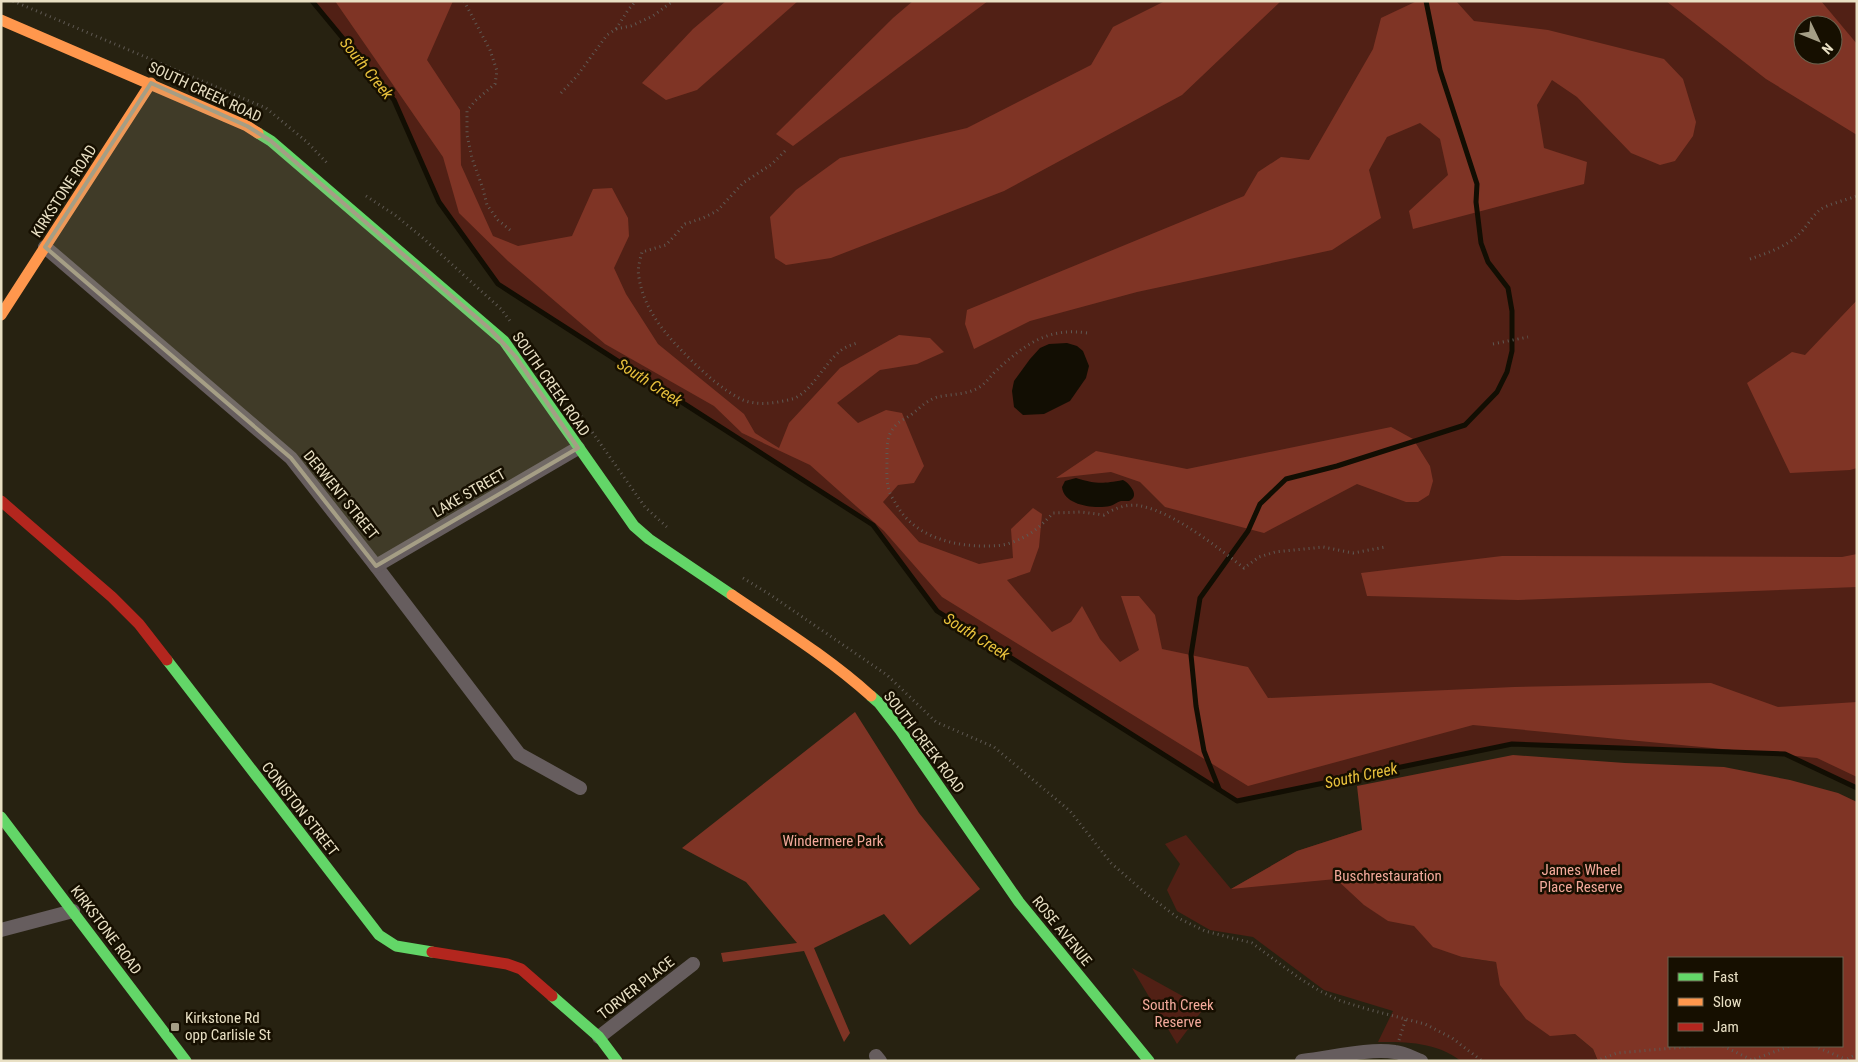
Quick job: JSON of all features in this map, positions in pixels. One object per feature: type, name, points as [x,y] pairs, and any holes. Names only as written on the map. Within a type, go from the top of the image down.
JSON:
[{"type":"street","name":"SOUTH CREEK ROAD","points":[[1,20],[151,83],[247,126],[271,141],[504,342],[634,526],[649,539],[790,634],[858,684],[879,703],[960,816]]},
{"type":"street","name":"KIRKSTONE ROAD","points":[[1,316],[151,83]]},
{"type":"street","name":"DERWENT STREET","points":[[45,247],[291,458],[519,754],[580,788]]},
{"type":"street","name":"LAKE STREET","points":[[376,566],[578,448]]},
{"type":"street","name":"CONISTON STREET","points":[[1,501],[112,597],[139,624],[379,935],[396,946],[507,964],[521,969],[599,1037],[617,1061]]},
{"type":"street","name":"ROSE AVENUE","points":[[960,816],[1019,902],[1148,1061]]},
{"type":"street","name":"KIRKSTONE ROAD","points":[[1,817],[186,1061]]},
{"type":"street","points":[[1,930],[73,911]]},
{"type":"street","name":"TORVER PLACE","points":[[599,1037],[693,964]]},
{"type":"street","points":[[1302,1061],[1360,1053],[1396,1052],[1421,1061]]},
{"type":"path","points":[[13,1],[266,108],[307,142],[334,170]]},
{"type":"path","points":[[464,1],[490,50],[497,70],[495,84],[475,101],[467,111],[472,158],[483,188],[487,206],[498,220],[510,230]]},
{"type":"path","points":[[616,29],[636,1]]},
{"type":"path","points":[[561,93],[577,76],[607,35],[616,29],[631,26],[653,16],[673,1]]},
{"type":"path","points":[[785,151],[772,164],[743,183],[717,210],[703,218],[685,224],[666,245],[642,252],[638,276],[642,290],[655,319],[676,346],[708,377],[744,400],[762,404],[795,398],[839,352],[857,343]]},
{"type":"path","points":[[359,192],[396,215],[423,238],[501,309],[513,324]]},
{"type":"path","points":[[1750,259],[1792,241],[1820,210],[1830,204],[1841,203],[1857,196]]},
{"type":"path","points":[[1087,333],[1071,331],[1042,337],[1023,347],[980,387],[970,392],[951,394],[927,401],[897,424],[889,434],[887,462],[889,491],[900,511],[921,530],[951,543],[968,546],[995,546],[1009,544],[1035,532],[1053,513],[1081,512],[1104,515],[1112,510],[1139,505],[1157,511],[1215,545],[1244,568],[1259,557],[1275,552],[1323,547],[1352,553],[1385,547]]},
{"type":"path","points":[[1494,344],[1528,337]]},
{"type":"path","points":[[548,369],[645,506],[672,531]]},
{"type":"path","points":[[735,574],[769,594],[887,676],[936,722],[994,747],[1070,811],[1111,863],[1178,918],[1204,931],[1252,943],[1320,991],[1367,1010],[1425,1024],[1452,1038],[1482,1061]]},
{"type":"path","points":[[1396,1052],[1406,1018]]},
{"type":"path","points":[[1596,1061],[1616,1053],[1685,1047]]},
{"type":"path","points":[[1725,1047],[1752,1060],[1787,1047]]},
{"type":"path","points":[[1816,1047],[1844,1060],[1857,1054]]},
{"type":"highlighted area","points":[[151,83],[247,126],[271,141],[490,329],[516,357],[578,448],[376,566],[291,458],[45,247]]},
{"type":"green space","points":[[312,1],[1857,1],[1857,300],[1805,356],[1857,417],[1857,788],[1785,754],[1512,744],[1237,801],[937,611],[873,525],[498,284],[439,202],[394,100]]},
{"type":"green space","points":[[335,1],[453,1],[427,60],[460,110],[461,165],[493,236],[518,246],[572,236],[593,189],[612,188],[628,218],[629,236],[614,268],[626,294],[658,344],[744,414],[755,433],[779,448],[789,423],[840,368],[899,335],[930,338],[944,352],[917,364],[880,370],[837,403],[858,423],[886,410],[902,413],[924,466],[914,483],[898,485],[883,502],[919,542],[979,564],[1013,558],[1011,529],[1033,508],[1042,514],[1039,547],[1030,572],[1007,580],[1052,632],[1071,622],[1082,606],[1100,639],[1120,662],[1139,650],[1121,596],[1139,596],[1155,615],[1162,649],[1248,667],[1268,698],[1514,687],[1711,683],[1778,707],[1857,702],[1857,777],[1817,758],[1473,725],[1248,786],[942,597],[884,531],[810,465],[742,433],[714,406],[605,344],[508,261],[459,213],[443,157]]},
{"type":"green space","points":[[726,1],[798,1],[697,90],[666,100],[642,83],[693,29]]},
{"type":"green space","points":[[913,1],[988,1],[793,146],[776,134],[893,18]]},
{"type":"green space","points":[[1165,1],[1281,1],[1182,95],[1004,191],[831,258],[786,265],[775,258],[770,217],[796,190],[840,158],[967,128],[1091,65],[1113,27]]},
{"type":"green space","points":[[1417,1],[1456,1],[1474,21],[1548,30],[1664,59],[1683,79],[1696,122],[1693,136],[1675,161],[1660,165],[1631,153],[1577,97],[1552,80],[1537,105],[1544,148],[1587,162],[1584,184],[1413,229],[1409,211],[1448,175],[1440,139],[1420,123],[1387,137],[1369,170],[1381,218],[1332,250],[1137,292],[1030,321],[974,349],[965,324],[967,310],[1244,196],[1258,172],[1281,157],[1309,160],[1373,49],[1381,18]]},
{"type":"green space","points":[[1666,1],[1821,1],[1833,15],[1793,15],[1793,65],[1843,65],[1843,27],[1857,44],[1857,135],[1766,79]]},
{"type":"green space","points":[[1857,300],[1857,468],[1790,473],[1747,383],[1792,352],[1805,355]]},
{"type":"green space","points":[[1391,427],[1413,439],[1430,466],[1433,481],[1429,495],[1418,502],[1406,502],[1357,484],[1264,533],[1165,507],[1140,482],[1111,472],[1056,478],[1096,451],[1187,469]]},
{"type":"green space","points":[[1857,554],[1857,587],[1518,600],[1367,596],[1361,573],[1502,556],[1842,557]]},
{"type":"green space","name":"Windermere Park","points":[[855,712],[919,813],[980,889],[910,945],[884,914],[814,948],[850,1033],[844,1042],[804,951],[723,962],[721,953],[797,943],[746,882],[682,848]]},
{"type":"green space","name":"James Wheel Place Reserve","points":[[1513,755],[1625,763],[1724,767],[1790,780],[1838,793],[1857,802],[1857,1061],[1598,1061],[1593,1049],[1575,1034],[1550,1036],[1526,1019],[1500,985],[1496,962],[1462,957],[1433,947],[1414,926],[1388,921],[1364,905],[1336,879],[1231,889],[1297,851],[1362,830],[1357,786]]},
{"type":"green space","name":"Buschrestauration","points":[[1362,830],[1462,957],[1496,962],[1501,985],[1550,1035],[1575,1034],[1593,1049],[1598,1061],[1461,1061],[1442,1050],[1421,1044],[1378,1042],[1393,1011],[1324,990],[1253,937],[1210,930],[1177,911],[1167,890],[1180,864],[1165,844],[1186,835],[1231,889],[1297,851]]},
{"type":"green space","name":"South Creek Reserve","points":[[1132,968],[1204,1008],[1177,1044]]},
{"type":"shaded area","points":[[1067,343],[1077,346],[1083,351],[1089,366],[1086,378],[1070,401],[1044,414],[1023,415],[1014,407],[1012,391],[1014,381],[1040,348],[1049,344]]},
{"type":"shaded area","points":[[1076,478],[1099,483],[1123,480],[1131,487],[1134,496],[1129,501],[1121,501],[1110,506],[1081,505],[1068,498],[1062,487],[1065,481]]},
{"type":"waterway","name":"South Creek","points":[[312,1],[394,100],[439,202],[498,284],[873,525],[937,611],[1237,801],[1512,744],[1785,754],[1857,788]]},
{"type":"waterway","points":[[1219,789],[1204,751],[1196,706],[1191,655],[1200,598],[1248,531],[1260,504],[1286,479],[1337,466],[1465,425],[1497,392],[1507,372],[1512,351],[1512,311],[1508,288],[1488,262],[1481,243],[1476,202],[1477,184],[1440,70],[1426,1]]},
{"type":"traffic: fast","points":[[258,133],[271,141],[504,341],[634,526],[649,539],[732,595]]},
{"type":"traffic: fast","points":[[167,660],[379,935],[396,946],[432,952]]},
{"type":"traffic: fast","points":[[871,696],[879,703],[900,730],[1019,902],[1149,1061]]},
{"type":"traffic: fast","points":[[1,817],[186,1061]]},
{"type":"traffic: fast","points":[[552,996],[599,1037],[617,1061]]},
{"type":"traffic: slow","points":[[1,20],[247,126],[258,133]]},
{"type":"traffic: slow","points":[[1,315],[151,83]]},
{"type":"traffic: slow","points":[[732,595],[821,656],[871,696]]},
{"type":"traffic: jam","points":[[1,501],[112,597],[139,624],[167,660]]},
{"type":"traffic: jam","points":[[432,952],[507,964],[521,969],[552,996]]},
{"type":"place","name":"Kirkstone Rd opp Carlisle St","points":[[175,1027]]}]
